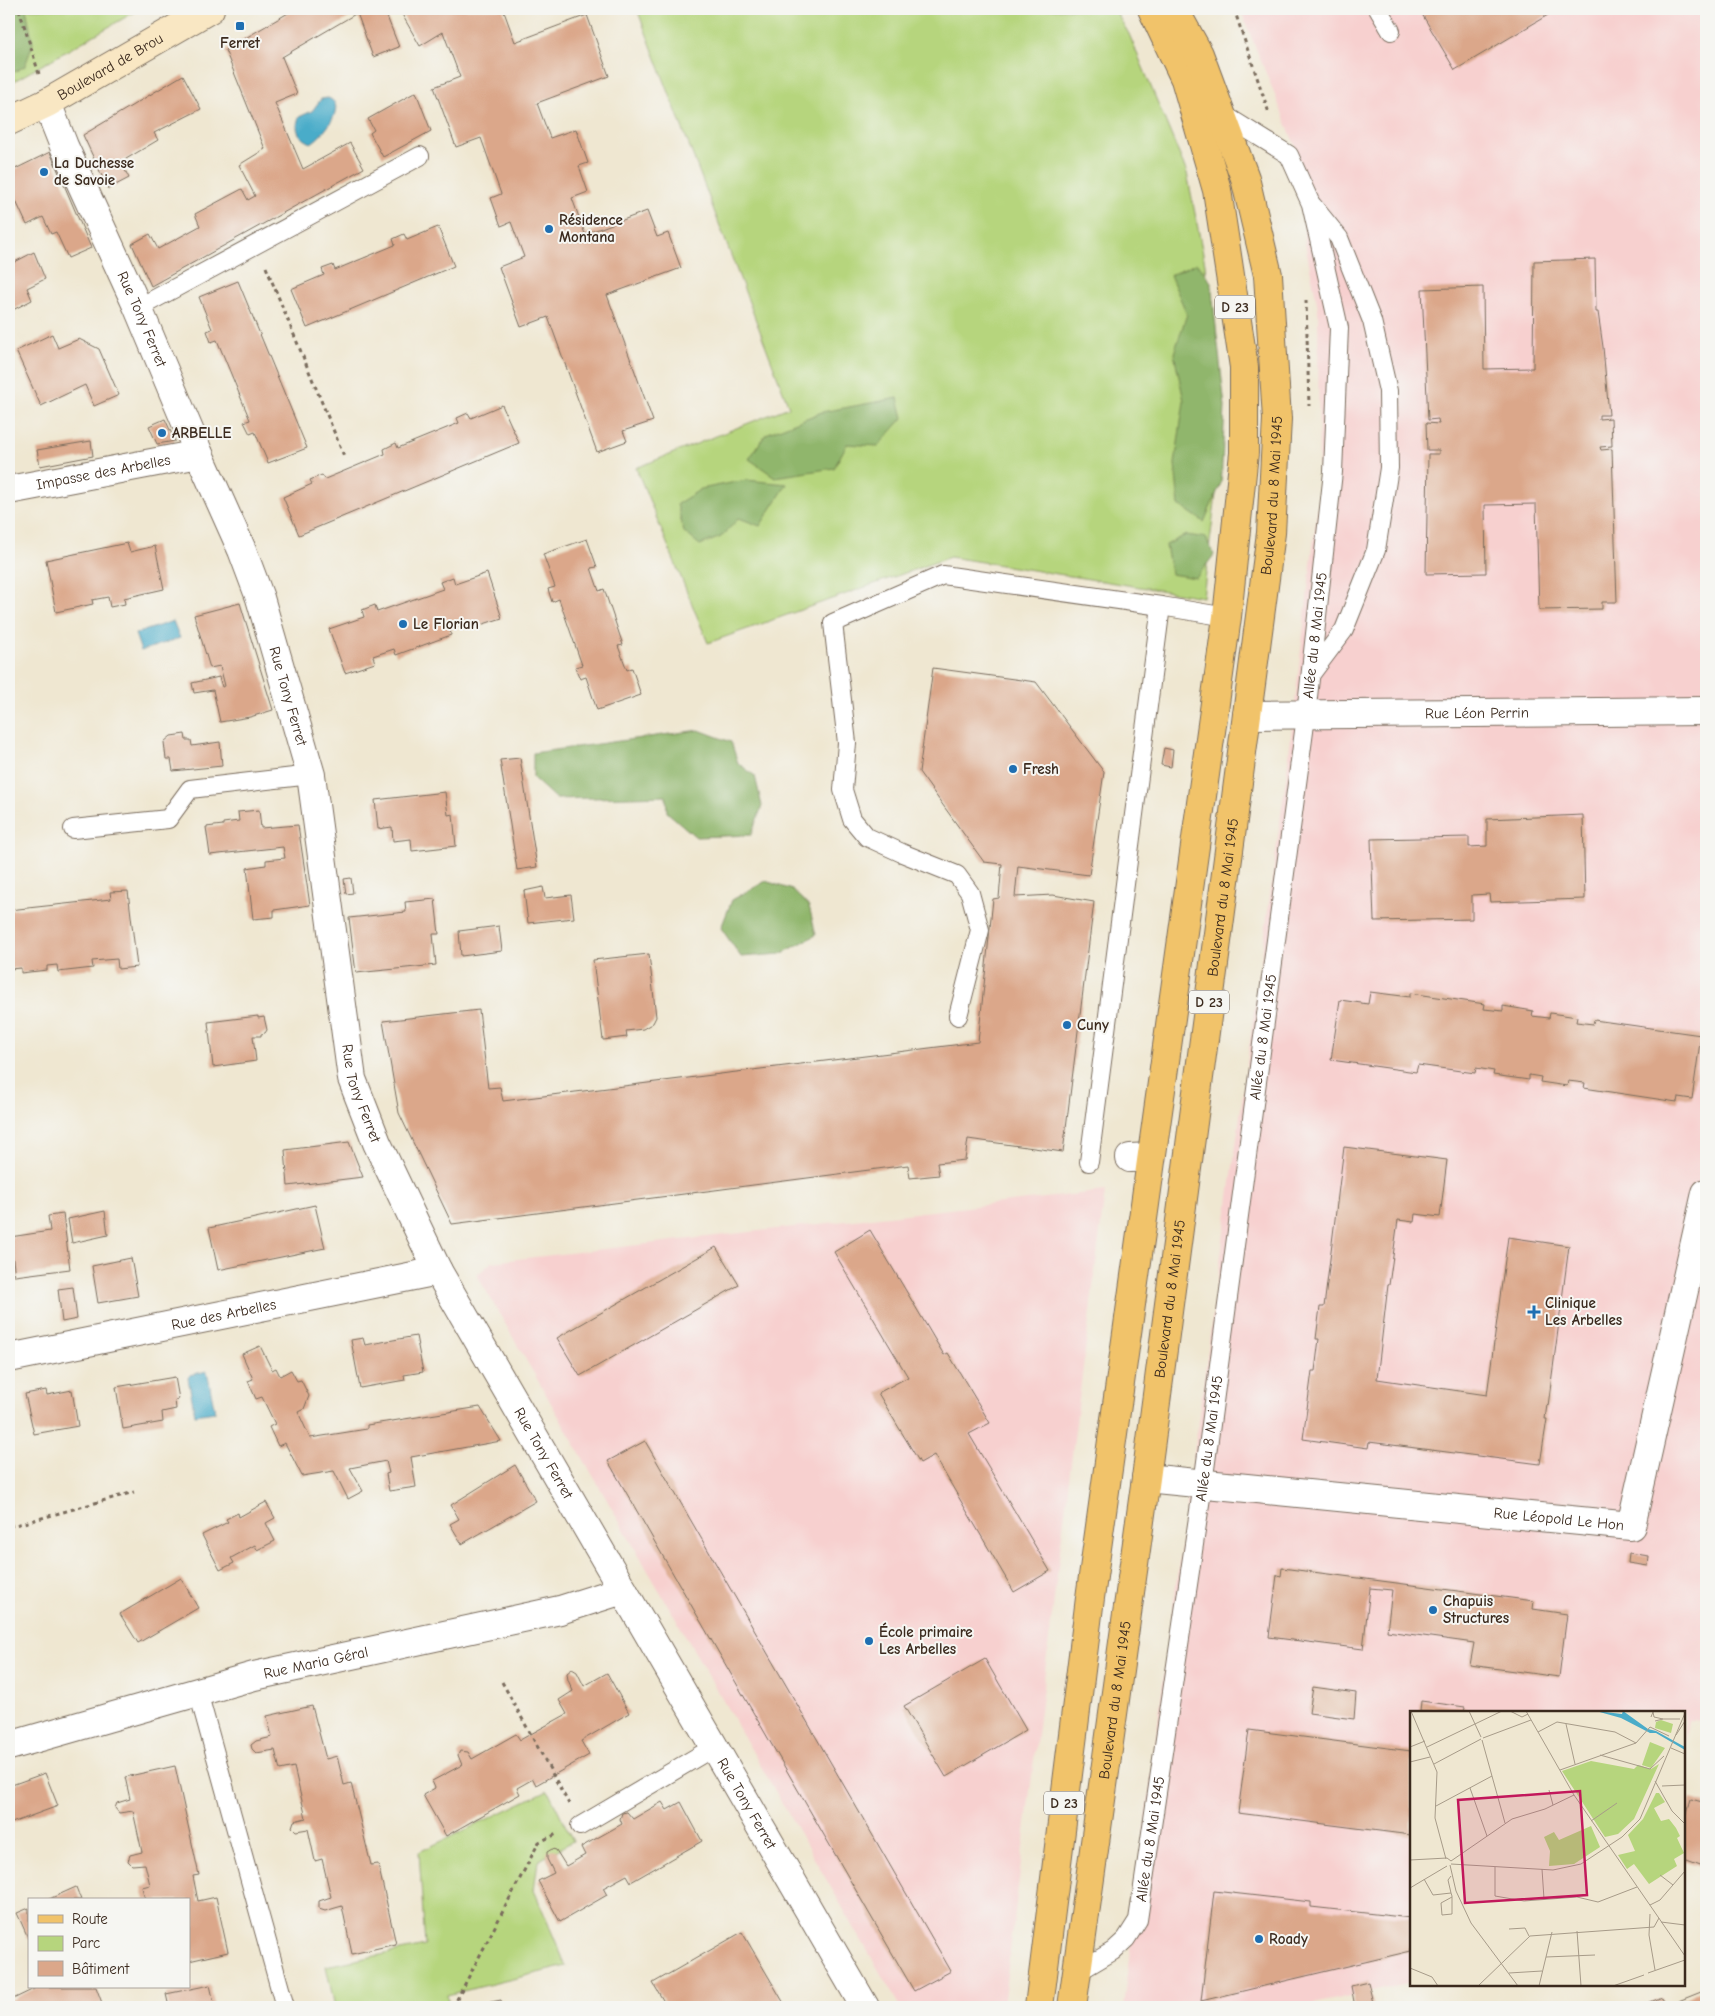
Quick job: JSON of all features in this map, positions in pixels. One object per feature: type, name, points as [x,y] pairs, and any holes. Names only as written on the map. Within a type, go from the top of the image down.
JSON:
[{"type":"main road","name":"Boulevard de Brou","points":[[9,121],[48,103],[210,9]]},
{"type":"main road","name":"Boulevard du 8 Mai 1945","points":[[1039,2007],[1091,1588],[1140,1158],[1227,617],[1244,453],[1244,367],[1217,190],[1184,79],[1152,9]]},
{"type":"main road","name":"Boulevard du 8 Mai 1945","points":[[1072,2007],[1146,1478],[1271,534],[1277,419],[1268,275],[1245,178],[1199,54],[1174,9]]},
{"type":"street","name":"Rue Tony Ferret","points":[[48,103],[64,146],[138,308],[199,454],[242,550],[260,598],[311,775],[352,1079],[377,1143],[438,1271],[864,2007]]},
{"type":"street","name":"Impasse des Arbelles","points":[[9,490],[199,454]]},
{"type":"street","name":"Rue Léon Perrin","points":[[1247,715],[1706,711]]},
{"type":"street","name":"Rue Léopold Le Hon","points":[[1146,1478],[1631,1526],[1706,1193]]},
{"type":"street","name":"Rue des Arbelles","points":[[9,1358],[438,1271]]},
{"type":"street","name":"Rue Maria Géral","points":[[9,1746],[254,1676],[560,1610],[623,1590]]},
{"type":"lane","points":[[1378,9],[1391,31]]},
{"type":"lane","name":"Allée du 8 Mai 1945","points":[[1076,1973],[1126,1939],[1138,1920],[1203,1484],[1306,715],[1333,472],[1339,328],[1311,204],[1289,155],[1220,112]]},
{"type":"lane","points":[[138,308],[420,156]]},
{"type":"lane","points":[[1310,675],[1344,630],[1376,550],[1389,468],[1388,391],[1372,321],[1339,238],[1311,204]]},
{"type":"lane","points":[[958,1016],[980,930],[970,893],[957,875],[902,853],[867,836],[852,819],[843,790],[847,744],[833,623],[943,575],[1227,617]]},
{"type":"lane","points":[[1088,1162],[1161,606]]},
{"type":"lane","points":[[73,829],[168,819],[190,789],[311,775]]},
{"type":"lane","points":[[198,1692],[285,2007]]},
{"type":"lane","points":[[580,1826],[714,1747]]},
{"type":"path","points":[[20,9],[48,103]]},
{"type":"path","points":[[9,71],[11,76],[9,77]]},
{"type":"path","points":[[256,244],[344,456]]},
{"type":"path","points":[[9,1526],[134,1492]]},
{"type":"path","points":[[453,2007],[538,1842],[580,1826],[502,1682]]},
{"type":"shaded area","points":[[1240,9],[1706,9],[1706,1721],[1688,1720],[1685,1736],[1685,1711],[1410,1711],[1410,1982],[1301,2007],[1123,2007],[1167,1651],[1287,771],[1319,495],[1318,308],[1305,243],[1295,145]]},
{"type":"shaded area","name":"École primaire Les Arbelles","points":[[1105,1191],[1003,2007],[900,2007],[477,1275],[492,1262]]},
{"type":"green space","points":[[9,9],[140,9],[9,84]]},
{"type":"green space","points":[[9,9],[26,9],[33,43],[25,66],[9,75]]},
{"type":"green space","points":[[637,9],[1114,9],[1129,34],[1187,173],[1205,264],[1214,378],[1217,486],[1203,597],[950,557],[708,643],[636,468],[789,407]]},
{"type":"green space","points":[[1197,263],[1211,282],[1225,407],[1221,483],[1204,522],[1179,505],[1175,464],[1184,401],[1174,353],[1187,314],[1170,275]]},
{"type":"green space","points":[[898,398],[903,418],[878,446],[847,444],[834,468],[775,477],[749,459],[766,434],[822,412]]},
{"type":"green space","points":[[746,480],[787,484],[760,526],[739,518],[721,537],[700,545],[684,532],[677,504],[701,489]]},
{"type":"green space","points":[[1186,535],[1206,538],[1214,555],[1196,578],[1171,574],[1166,545]]},
{"type":"green space","points":[[699,730],[731,742],[738,763],[755,776],[762,806],[751,835],[696,837],[667,812],[666,796],[556,799],[533,778],[533,753]]},
{"type":"green space","points":[[766,881],[792,890],[809,906],[816,935],[781,954],[741,957],[721,928],[732,900]]},
{"type":"green space","points":[[548,1790],[573,1841],[538,1861],[534,1890],[566,1966],[447,1995],[449,2007],[335,2007],[326,1966],[425,1946],[419,1852]]},
{"type":"water","points":[[328,98],[334,102],[336,107],[335,114],[327,128],[311,143],[303,138],[297,130],[299,117],[312,111],[321,99]]},
{"type":"water","points":[[173,621],[180,638],[141,651],[135,634]]},
{"type":"water","points":[[207,1371],[215,1412],[195,1415],[188,1378],[190,1375]]},
{"type":"building","points":[[295,9],[384,9],[399,47],[373,57],[357,13],[282,57],[297,94],[275,103],[303,169],[350,143],[364,168],[151,286],[132,244],[150,234],[158,249],[200,226],[195,214],[242,189],[248,200],[255,196],[239,165],[265,149],[225,50]]},
{"type":"building","name":"Résidence Montana","points":[[399,9],[503,9],[515,42],[587,15],[609,76],[537,103],[550,138],[576,129],[588,163],[579,166],[588,192],[572,198],[585,234],[647,211],[657,237],[668,233],[681,268],[607,295],[653,421],[623,431],[627,441],[597,452],[548,317],[521,327],[499,267],[524,257],[511,222],[501,226],[491,198],[501,194],[481,138],[456,147],[434,87],[460,77],[443,32],[420,46]]},
{"type":"building","points":[[1419,9],[1558,9],[1455,70]]},
{"type":"building","points":[[183,75],[201,109],[154,133],[158,140],[121,162],[129,178],[108,189],[83,135]]},
{"type":"building","points":[[416,92],[431,131],[383,157],[370,133],[374,130],[368,119]]},
{"type":"building","points":[[50,152],[91,248],[68,258],[56,232],[51,234],[43,217],[27,225],[9,186],[9,172]]},
{"type":"building","points":[[438,227],[454,266],[307,328],[291,289],[324,275],[322,269],[333,265],[335,270],[395,245],[393,239],[404,234],[407,240]]},
{"type":"building","points":[[34,252],[45,279],[27,288],[32,300],[9,312],[9,265]]},
{"type":"building","points":[[1595,259],[1596,312],[1598,312],[1603,347],[1609,415],[1599,415],[1599,419],[1611,418],[1612,446],[1600,447],[1601,450],[1612,449],[1617,602],[1602,602],[1602,609],[1539,610],[1536,504],[1485,505],[1486,573],[1426,574],[1428,454],[1439,454],[1439,450],[1427,450],[1426,423],[1439,424],[1438,419],[1428,420],[1422,289],[1483,287],[1484,369],[1533,368],[1534,261]]},
{"type":"building","points":[[238,281],[307,448],[268,463],[255,432],[250,434],[244,422],[250,420],[217,340],[211,342],[207,331],[212,329],[199,297]]},
{"type":"building","points":[[52,334],[58,348],[79,339],[99,349],[119,395],[94,406],[85,385],[41,406],[16,351]]},
{"type":"building","points":[[502,405],[519,443],[299,535],[283,497],[312,484],[310,480],[322,475],[325,479],[385,454],[384,449],[396,443],[398,448],[459,423],[457,418],[468,413],[471,418]]},
{"type":"building","name":"ARBELLE","points":[[165,419],[175,441],[157,444],[149,426]]},
{"type":"building","points":[[91,441],[93,456],[40,466],[37,450]]},
{"type":"building","points":[[587,539],[597,567],[591,568],[599,591],[604,589],[623,645],[618,646],[627,670],[632,668],[641,695],[597,710],[586,677],[580,679],[575,667],[582,665],[559,599],[552,602],[548,589],[555,587],[543,554]]},
{"type":"building","points":[[127,543],[130,552],[155,546],[164,589],[124,598],[125,604],[110,607],[108,597],[92,600],[93,604],[56,612],[46,560]]},
{"type":"building","name":"Le Florian","points":[[487,573],[502,618],[474,627],[472,622],[450,629],[451,635],[396,655],[394,649],[373,656],[375,663],[345,673],[329,629],[364,617],[362,610],[375,605],[377,612],[443,589],[440,582],[453,577],[455,584]]},
{"type":"building","points":[[240,603],[273,710],[250,717],[220,722],[213,690],[194,693],[192,683],[219,677],[222,687],[225,686],[220,666],[210,668],[194,615]]},
{"type":"building","points":[[933,668],[1036,682],[1104,772],[1089,875],[1018,866],[1015,897],[1053,895],[1094,902],[1063,1152],[968,1139],[965,1160],[937,1163],[939,1175],[910,1178],[908,1165],[452,1224],[399,1113],[383,1021],[479,1010],[488,1088],[500,1087],[503,1101],[978,1042],[993,899],[999,898],[1002,864],[984,862],[919,772]]},
{"type":"building","points":[[185,734],[186,740],[191,740],[192,746],[220,742],[222,766],[173,771],[171,759],[166,759],[164,742],[171,736]]},
{"type":"building","points":[[1164,748],[1173,750],[1171,767],[1161,765]]},
{"type":"building","points":[[520,758],[537,867],[517,870],[500,760]]},
{"type":"building","points":[[445,792],[448,815],[453,814],[456,846],[412,851],[411,839],[393,841],[392,827],[378,829],[375,800]]},
{"type":"building","points":[[259,810],[261,828],[298,825],[310,905],[274,910],[274,917],[253,919],[247,868],[266,865],[266,860],[285,858],[283,847],[210,855],[206,827],[239,821],[238,812]]},
{"type":"building","points":[[1583,815],[1585,899],[1490,902],[1489,894],[1472,895],[1472,919],[1374,921],[1371,839],[1469,837],[1469,847],[1487,846],[1487,819]]},
{"type":"building","points":[[351,878],[353,893],[346,894],[344,879]]},
{"type":"building","points":[[543,887],[545,898],[571,895],[574,918],[528,923],[524,891]]},
{"type":"building","points":[[128,891],[137,967],[118,969],[117,959],[92,961],[93,968],[58,972],[57,965],[47,966],[47,970],[21,973],[21,968],[10,969],[11,977],[9,977],[9,910],[111,899],[110,892]]},
{"type":"building","points":[[435,899],[439,934],[433,934],[436,965],[356,973],[349,918],[406,912],[405,902]]},
{"type":"building","points":[[499,926],[502,951],[461,956],[459,931]]},
{"type":"building","points":[[649,954],[656,1017],[653,1023],[643,1029],[626,1031],[627,1037],[603,1040],[593,960]]},
{"type":"building","points":[[1370,992],[1410,997],[1410,993],[1485,1004],[1484,1009],[1503,1011],[1503,1006],[1533,1011],[1532,1016],[1549,1018],[1550,1013],[1577,1017],[1576,1022],[1593,1024],[1594,1020],[1701,1035],[1692,1099],[1678,1097],[1677,1102],[1584,1088],[1585,1083],[1568,1081],[1567,1086],[1540,1082],[1541,1077],[1529,1075],[1529,1080],[1493,1075],[1494,1071],[1476,1068],[1475,1073],[1418,1065],[1416,1072],[1331,1060],[1340,1000],[1368,1004]]},
{"type":"building","points":[[258,1016],[258,1018],[264,1017],[267,1030],[261,1036],[253,1036],[256,1061],[213,1067],[208,1022]]},
{"type":"building","points":[[349,1142],[363,1177],[288,1186],[285,1150]]},
{"type":"building","points":[[1344,1147],[1447,1160],[1440,1217],[1415,1214],[1414,1222],[1398,1220],[1377,1379],[1487,1395],[1508,1237],[1569,1246],[1540,1464],[1369,1442],[1368,1448],[1303,1439],[1312,1371],[1315,1371],[1320,1307],[1324,1307]]},
{"type":"building","points":[[315,1205],[325,1248],[218,1270],[209,1228]]},
{"type":"building","points":[[105,1211],[108,1235],[72,1243],[68,1219]]},
{"type":"building","points":[[63,1214],[70,1269],[15,1276],[10,1237],[50,1231],[48,1216]]},
{"type":"building","points":[[870,1230],[944,1355],[948,1353],[990,1423],[969,1434],[1050,1571],[1014,1592],[934,1455],[920,1463],[878,1393],[908,1377],[834,1252]]},
{"type":"building","points":[[716,1247],[739,1285],[580,1376],[557,1338]]},
{"type":"building","points":[[131,1258],[138,1296],[98,1303],[92,1266]]},
{"type":"building","points":[[73,1287],[77,1319],[62,1322],[58,1289]]},
{"type":"building","points":[[416,1336],[423,1372],[404,1375],[405,1380],[360,1388],[351,1340],[363,1338],[365,1345]]},
{"type":"building","points":[[260,1346],[272,1370],[276,1368],[280,1376],[291,1370],[297,1381],[301,1380],[309,1396],[304,1409],[298,1412],[310,1438],[367,1429],[367,1425],[480,1407],[501,1441],[411,1457],[416,1487],[389,1491],[386,1474],[389,1473],[386,1461],[350,1468],[363,1491],[348,1499],[334,1471],[302,1476],[285,1443],[278,1446],[269,1427],[275,1424],[262,1397],[256,1399],[248,1381],[253,1379],[242,1354]]},
{"type":"building","points":[[175,1377],[179,1399],[175,1400],[176,1409],[162,1412],[163,1422],[123,1429],[116,1387]]},
{"type":"building","points":[[46,1390],[47,1395],[72,1390],[78,1426],[34,1434],[25,1394]]},
{"type":"building","points":[[645,1441],[951,1971],[914,1991],[608,1461]]},
{"type":"building","points":[[515,1465],[536,1501],[462,1544],[450,1524],[459,1519],[451,1505]]},
{"type":"building","points":[[266,1502],[275,1518],[266,1523],[275,1541],[257,1550],[255,1545],[231,1558],[234,1563],[220,1570],[202,1535],[228,1522],[226,1519],[238,1513],[239,1517]]},
{"type":"building","points":[[1629,1553],[1649,1556],[1648,1566],[1628,1563]]},
{"type":"building","points":[[1282,1568],[1534,1601],[1533,1609],[1567,1614],[1559,1677],[1470,1665],[1474,1643],[1387,1631],[1392,1590],[1370,1588],[1363,1649],[1269,1637],[1277,1575],[1281,1576]]},
{"type":"building","points":[[181,1578],[198,1608],[138,1643],[120,1614]]},
{"type":"building","points":[[985,1659],[1026,1730],[946,1777],[904,1706]]},
{"type":"building","points":[[572,1669],[577,1672],[584,1686],[607,1673],[629,1713],[581,1741],[589,1755],[536,1785],[533,1779],[517,1788],[520,1794],[446,1836],[423,1795],[435,1788],[432,1781],[462,1765],[458,1755],[460,1751],[468,1752],[472,1759],[516,1734],[520,1740],[567,1714],[559,1700],[573,1691],[567,1673]]},
{"type":"building","points":[[1313,1687],[1356,1693],[1354,1719],[1309,1713]]},
{"type":"building","points":[[1421,1701],[1465,1707],[1464,1711],[1420,1711]]},
{"type":"building","points":[[312,1706],[326,1759],[337,1756],[344,1785],[351,1783],[371,1865],[378,1864],[396,1944],[352,1954],[342,1906],[325,1911],[319,1909],[319,1901],[331,1897],[322,1859],[315,1861],[308,1829],[296,1831],[292,1827],[294,1821],[306,1818],[294,1767],[280,1770],[275,1750],[256,1753],[252,1749],[251,1745],[256,1741],[272,1737],[267,1716]]},
{"type":"building","points":[[1249,1730],[1410,1751],[1410,1835],[1238,1813]]},
{"type":"building","points":[[175,1766],[199,1875],[193,1876],[198,1901],[216,1897],[228,1952],[190,1961],[190,1898],[145,1898],[142,1887],[150,1885],[145,1864],[132,1865],[128,1861],[130,1855],[142,1852],[133,1811],[119,1813],[115,1808],[117,1803],[130,1799],[125,1777]]},
{"type":"building","points":[[45,1773],[58,1806],[9,1824],[9,1786]]},
{"type":"building","points":[[1691,1799],[1706,1803],[1706,1868],[1685,1860],[1685,1820]]},
{"type":"building","points":[[662,1802],[667,1810],[681,1802],[702,1841],[631,1882],[627,1875],[603,1888],[607,1895],[560,1922],[538,1881],[554,1873],[547,1859],[547,1852],[552,1849],[556,1850],[566,1866],[585,1855],[581,1847],[622,1824],[620,1819],[622,1813],[627,1812],[633,1819]]},
{"type":"building","points":[[76,1887],[80,1898],[51,1898]]},
{"type":"building","points":[[1214,1891],[1311,1902],[1311,1907],[1410,1918],[1410,1951],[1201,2001]]},
{"type":"building","points":[[28,1908],[28,1938],[17,1913]]},
{"type":"building","points":[[742,1932],[785,2005],[781,2007],[667,2007],[653,1983]]},
{"type":"building","points":[[1368,1982],[1374,2007],[1355,2007],[1351,1986]]},
{"type":"building","points":[[210,1985],[215,2007],[169,2007],[166,1994]]},
{"type":"building","points":[[36,1988],[96,1988],[102,2003],[93,2007],[9,2007],[9,2001]]},
{"type":"building","points":[[1701,1992],[1706,2007],[1647,2007],[1645,2004],[1661,1997],[1666,2006]]},
{"type":"building","points":[[501,2000],[502,2007],[471,2007],[471,2006]]},
{"type":"place","name":"Ferret","points":[[240,26]]},
{"type":"place","name":"La Duchesse de Savoie","points":[[44,172]]},
{"type":"place","name":"Résidence Montana","points":[[549,229]]},
{"type":"place","name":"ARBELLE","points":[[162,433]]},
{"type":"place","name":"Le Florian","points":[[403,624]]},
{"type":"place","name":"Fresh","points":[[1013,769]]},
{"type":"place","name":"Cuny","points":[[1067,1025]]},
{"type":"place","name":"Clinique Les Arbelles","points":[[1534,1312]]},
{"type":"place","name":"Chapuis Structures","points":[[1433,1610]]},
{"type":"place","name":"École primaire Les Arbelles","points":[[869,1641]]},
{"type":"place","name":"Roady","points":[[1259,1939]]}]
